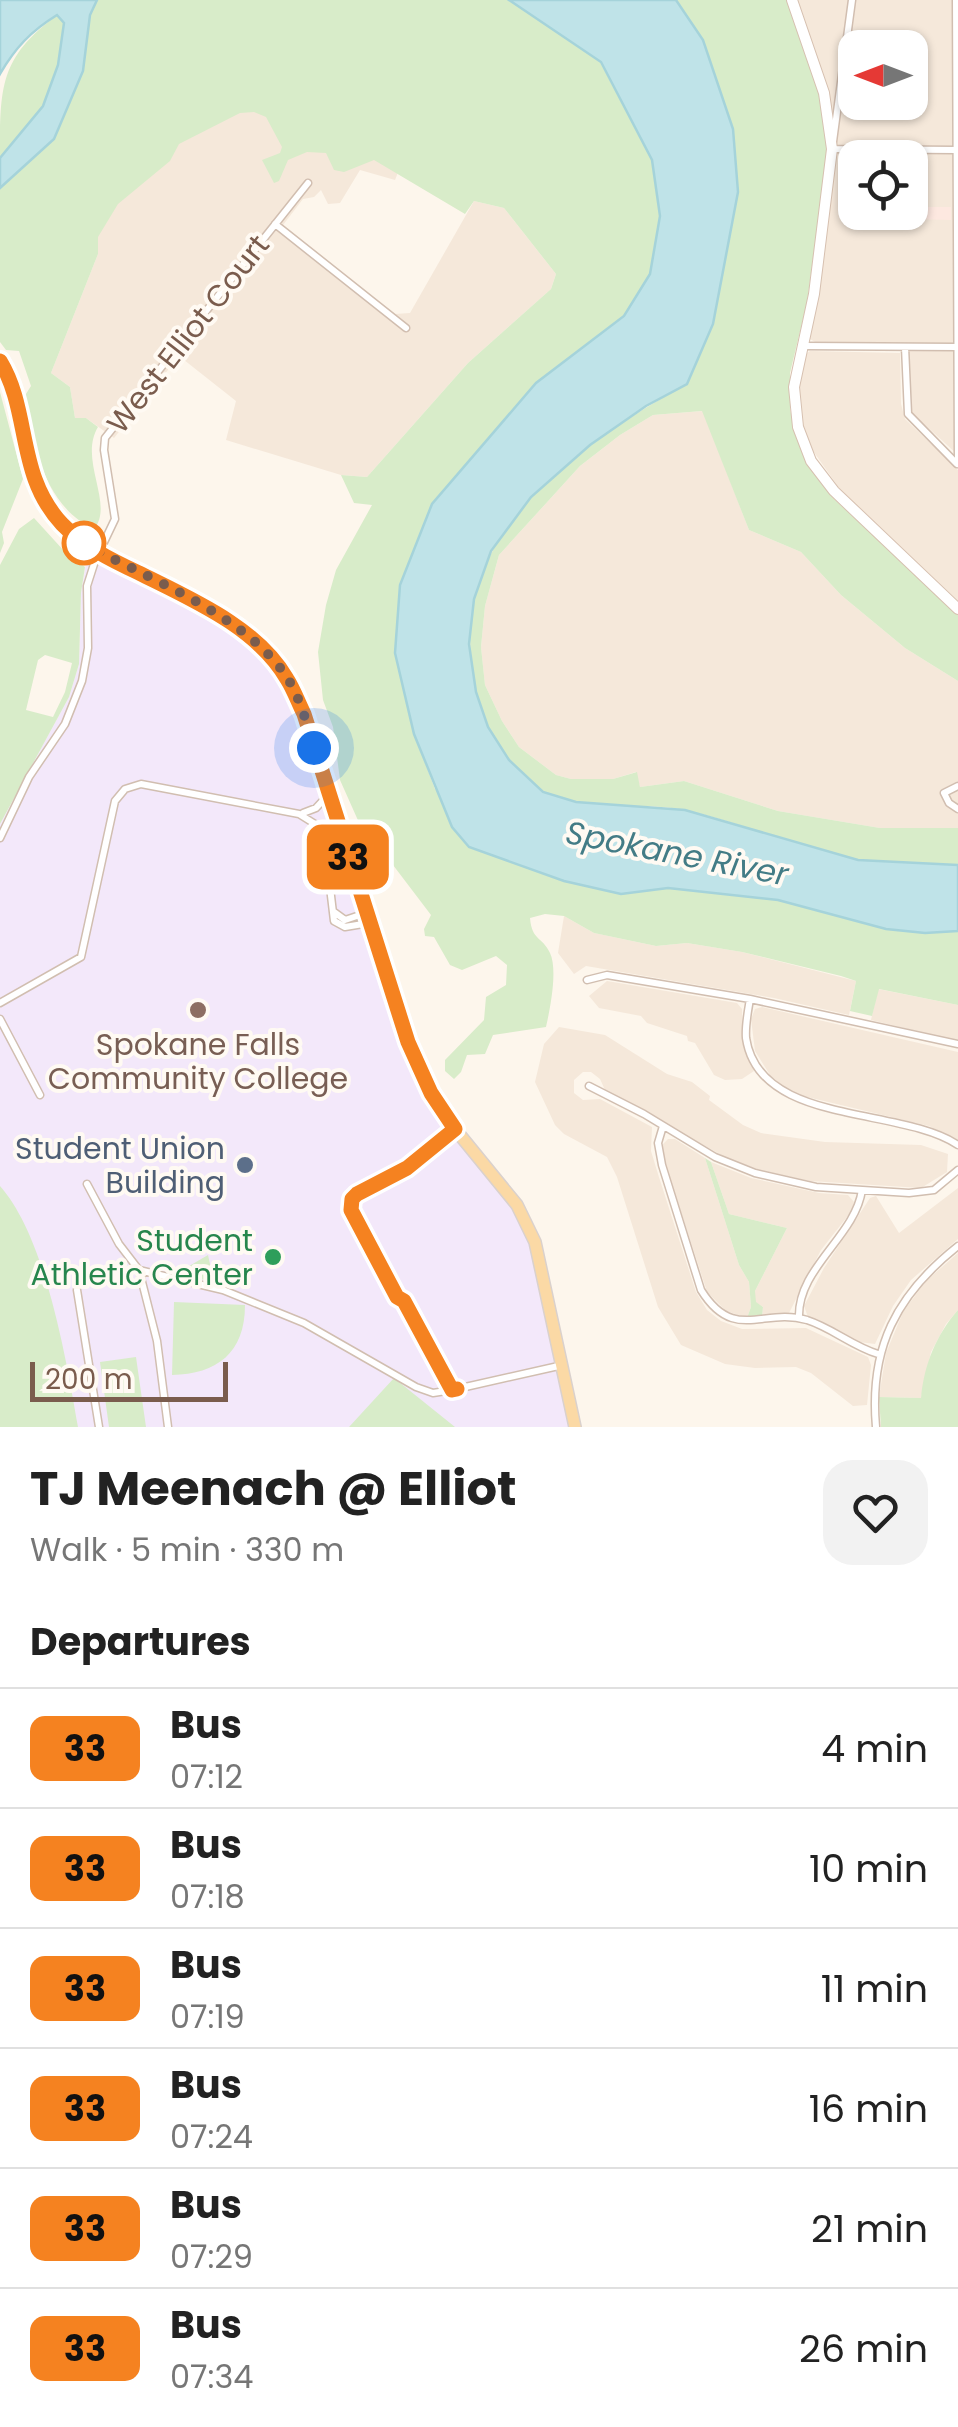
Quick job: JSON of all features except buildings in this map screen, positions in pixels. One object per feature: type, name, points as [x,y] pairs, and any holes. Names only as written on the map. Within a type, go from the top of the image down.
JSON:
[{"type":"main road","points":[[0,361],[14,397],[29,466],[60,522],[99,552],[211,611],[252,638],[287,678],[304,714],[408,1042],[431,1093],[455,1129],[518,1205],[536,1242],[575,1427]]},
{"type":"street","points":[[792,0],[824,92],[832,149]]},
{"type":"street","points":[[852,0],[814,294],[801,346],[794,409],[811,461],[834,491],[958,609]]},
{"type":"street","points":[[956,0],[958,464]]},
{"type":"street","points":[[832,149],[957,150]]},
{"type":"street","name":"West Elliot Court","points":[[0,838],[24,786],[65,724],[79,692],[87,656],[87,586],[115,516],[104,450],[106,438],[308,182]]},
{"type":"street","points":[[275,224],[406,328]]},
{"type":"street","points":[[801,346],[958,347]]},
{"type":"street","points":[[905,346],[908,414],[958,464]]},
{"type":"street","points":[[0,1003],[81,957],[91,926],[115,801],[125,789],[140,784],[299,814],[323,829],[338,926],[354,927],[367,918]]},
{"type":"street","points":[[958,786],[944,793],[958,809]]},
{"type":"street","points":[[299,814],[316,808],[329,794]]},
{"type":"street","points":[[588,980],[607,975],[750,999],[958,1044]]},
{"type":"street","points":[[750,999],[746,1038],[766,1079],[800,1100],[914,1128],[958,1146]]},
{"type":"street","points":[[0,1019],[40,1095]]},
{"type":"street","points":[[589,1086],[715,1157],[755,1173],[816,1187],[909,1193],[934,1190],[958,1170]]},
{"type":"street","points":[[663,1126],[658,1143],[662,1165],[702,1290],[711,1306],[733,1320],[800,1318],[878,1354]]},
{"type":"street","points":[[88,1184],[119,1244],[140,1270],[157,1341],[168,1427]]},
{"type":"street","points":[[800,1318],[800,1303],[816,1270],[860,1207],[862,1190]]},
{"type":"street","points":[[876,1427],[878,1354],[904,1299],[929,1269],[958,1246]]},
{"type":"street","points":[[140,1270],[223,1290],[304,1323],[416,1387],[433,1392],[562,1364]]},
{"type":"street","points":[[77,1290],[99,1427]]},
{"type":"shaded area","points":[[797,0],[958,0],[958,455],[912,413],[908,343],[810,339],[836,161],[832,117]]},
{"type":"shaded area","points":[[222,101],[410,142],[395,180],[360,170],[340,203],[328,204],[321,190],[314,197],[303,199],[283,225],[395,314],[410,313],[474,201],[504,208],[556,274],[551,289],[468,363],[367,477],[341,475],[226,440],[236,401],[179,356],[114,438],[86,418],[75,418],[70,387],[51,373],[98,254],[96,199]]},
{"type":"shaded area","points":[[928,207],[951,207],[951,220],[928,219]]},
{"type":"shaded area","points":[[810,351],[900,353],[905,419],[958,470],[958,604],[844,495],[811,448],[802,423],[799,392],[803,356]]},
{"type":"shaded area","points":[[703,411],[749,530],[801,552],[841,595],[905,648],[958,681],[958,828],[880,828],[778,811],[684,781],[640,787],[636,772],[613,779],[571,779],[556,775],[519,747],[502,721],[485,685],[481,647],[485,606],[499,555],[580,466],[620,435],[653,415]]},
{"type":"shaded area","name":"Spokane Falls Community College","points":[[94,553],[137,572],[252,639],[287,678],[431,1093],[494,1174],[535,1242],[575,1427],[59,1427],[0,1224],[0,824],[69,697],[79,664],[81,593],[87,558]]},
{"type":"shaded area","points":[[564,916],[594,933],[656,946],[687,943],[742,952],[856,981],[849,1015],[586,966],[574,974],[558,953]]},
{"type":"shaded area","points":[[607,981],[737,1003],[742,1009],[743,1045],[754,1071],[742,1079],[725,1080],[714,1075],[687,1036],[647,1023],[641,1016],[599,1008],[589,996]]},
{"type":"shaded area","points":[[878,989],[958,1005],[958,1041],[871,1020]]},
{"type":"shaded area","points":[[762,1007],[958,1052],[958,1140],[929,1126],[786,1089],[770,1075],[755,1051],[751,1019],[755,1009]]},
{"type":"shaded area","points":[[559,1027],[605,1035],[667,1074],[692,1082],[710,1096],[709,1100],[761,1133],[825,1142],[921,1145],[948,1154],[947,1172],[921,1188],[810,1181],[760,1170],[725,1157],[605,1090],[591,1072],[583,1072],[574,1080],[574,1093],[583,1100],[600,1099],[652,1127],[651,1151],[696,1292],[707,1310],[742,1329],[806,1328],[868,1357],[871,1365],[867,1405],[853,1406],[811,1373],[796,1367],[725,1364],[681,1345],[658,1307],[617,1177],[607,1157],[555,1125],[535,1082],[544,1044]]},
{"type":"shaded area","points":[[668,1139],[675,1139],[705,1158],[739,1265],[749,1282],[751,1307],[747,1318],[726,1311],[707,1292],[664,1159],[661,1146]]},
{"type":"shaded area","points":[[711,1162],[751,1178],[819,1193],[848,1195],[854,1202],[851,1212],[821,1250],[788,1315],[762,1317],[763,1307],[755,1302],[755,1291],[787,1228],[729,1214]]},
{"type":"shaded area","points":[[958,1188],[958,1239],[911,1280],[875,1344],[859,1342],[808,1317],[804,1306],[870,1198],[876,1196],[899,1233]]},
{"type":"shaded area","points":[[958,1253],[958,1310],[931,1352],[921,1398],[879,1397],[886,1353],[903,1312],[926,1281]]},
{"type":"green space","points":[[97,0],[509,0],[600,62],[652,160],[661,216],[650,274],[624,316],[536,383],[395,653],[414,734],[435,789],[621,894],[668,888],[778,900],[886,929],[958,931],[958,1005],[879,989],[872,1016],[850,1011],[856,981],[841,976],[687,943],[656,946],[594,933],[564,916],[545,914],[530,918],[535,935],[552,960],[546,1027],[493,1035],[485,1054],[467,1055],[454,1079],[445,1071],[445,1060],[484,1020],[486,997],[506,985],[507,965],[496,956],[462,970],[450,965],[434,937],[425,936],[431,915],[393,865],[377,863],[340,780],[333,727],[323,700],[318,652],[336,570],[372,505],[354,503],[341,475],[367,477],[468,363],[551,289],[556,274],[504,208],[474,201],[465,214],[374,160],[344,172],[334,170],[326,153],[307,152],[288,160],[279,181],[274,183],[262,160],[280,153],[282,147],[266,117],[254,112],[240,113],[179,144],[170,161],[118,204],[98,237],[98,254],[51,373],[70,387],[75,418],[86,418],[98,427],[92,453],[101,507],[99,519],[94,529],[77,519],[53,490],[37,454],[24,397],[31,386],[19,351],[6,350],[0,342],[0,188],[54,139],[83,71],[90,15]]},
{"type":"green space","points":[[676,0],[789,0],[823,102],[828,149],[807,302],[790,373],[790,409],[796,437],[807,463],[834,499],[958,614],[958,681],[905,648],[841,595],[801,552],[749,530],[702,411],[653,415],[620,435],[580,466],[499,555],[485,606],[481,647],[485,685],[519,747],[556,775],[613,779],[637,772],[640,787],[684,781],[778,811],[880,828],[958,828],[958,865],[859,861],[684,810],[590,804],[555,797],[517,769],[483,714],[472,662],[470,621],[486,564],[505,531],[529,500],[589,446],[687,384],[703,40]]},
{"type":"green space","points":[[57,15],[64,22],[58,65],[43,106],[0,158],[7,75],[24,45]]},
{"type":"green space","points":[[0,392],[23,479],[2,532],[4,543],[0,553]]},
{"type":"green space","points":[[34,518],[65,552],[85,567],[79,664],[69,697],[0,824],[0,565],[19,529]],"holes":[[[45,655],[72,663],[65,692],[53,717],[26,710],[38,660]]]},
{"type":"green space","points":[[705,1158],[711,1162],[729,1214],[787,1228],[755,1291],[756,1302],[763,1307],[762,1317],[747,1318],[751,1307],[749,1282],[739,1265]]},
{"type":"green space","points":[[0,1186],[16,1208],[42,1267],[78,1427],[0,1427]]},
{"type":"green space","points":[[208,1255],[214,1282],[182,1275],[184,1269]]},
{"type":"green space","points":[[174,1302],[245,1305],[240,1336],[225,1358],[202,1370],[172,1375]]},
{"type":"green space","points":[[958,1310],[958,1427],[881,1427],[879,1397],[921,1398],[932,1351]]},
{"type":"green space","points":[[136,1357],[146,1427],[109,1427],[100,1362]]},
{"type":"green space","points":[[394,1378],[455,1427],[349,1427]]},
{"type":"water","points":[[0,0],[97,0],[90,15],[83,71],[54,139],[0,188],[0,158],[43,106],[58,65],[64,23],[57,15],[39,27],[0,74]]},
{"type":"water","name":"Spokane River","points":[[509,0],[676,0],[703,40],[733,129],[738,192],[713,324],[687,384],[646,406],[590,445],[531,497],[491,551],[474,599],[469,644],[476,692],[488,727],[509,760],[543,792],[576,802],[685,810],[858,860],[958,865],[958,931],[886,929],[778,900],[668,888],[621,894],[564,881],[469,847],[452,827],[414,734],[395,653],[400,585],[432,504],[536,383],[624,316],[650,274],[660,216],[652,160],[601,62]]},
{"type":"bus line","name":"33","points":[[0,361],[14,397],[32,474],[60,522],[82,542],[211,611],[252,638],[287,678],[304,714],[408,1042],[431,1093],[455,1129],[407,1168],[357,1194],[350,1204],[351,1210],[452,1390],[457,1389]]},
{"type":"place","name":"Spokane Falls Community College","points":[[198,1010]]},
{"type":"place","name":"Student Union Building","points":[[245,1165]]},
{"type":"place","name":"Student Athletic Center","points":[[273,1257]]},
{"type":"route","points":[[84,543],[211,611],[252,638],[287,678],[314,748]]}]
